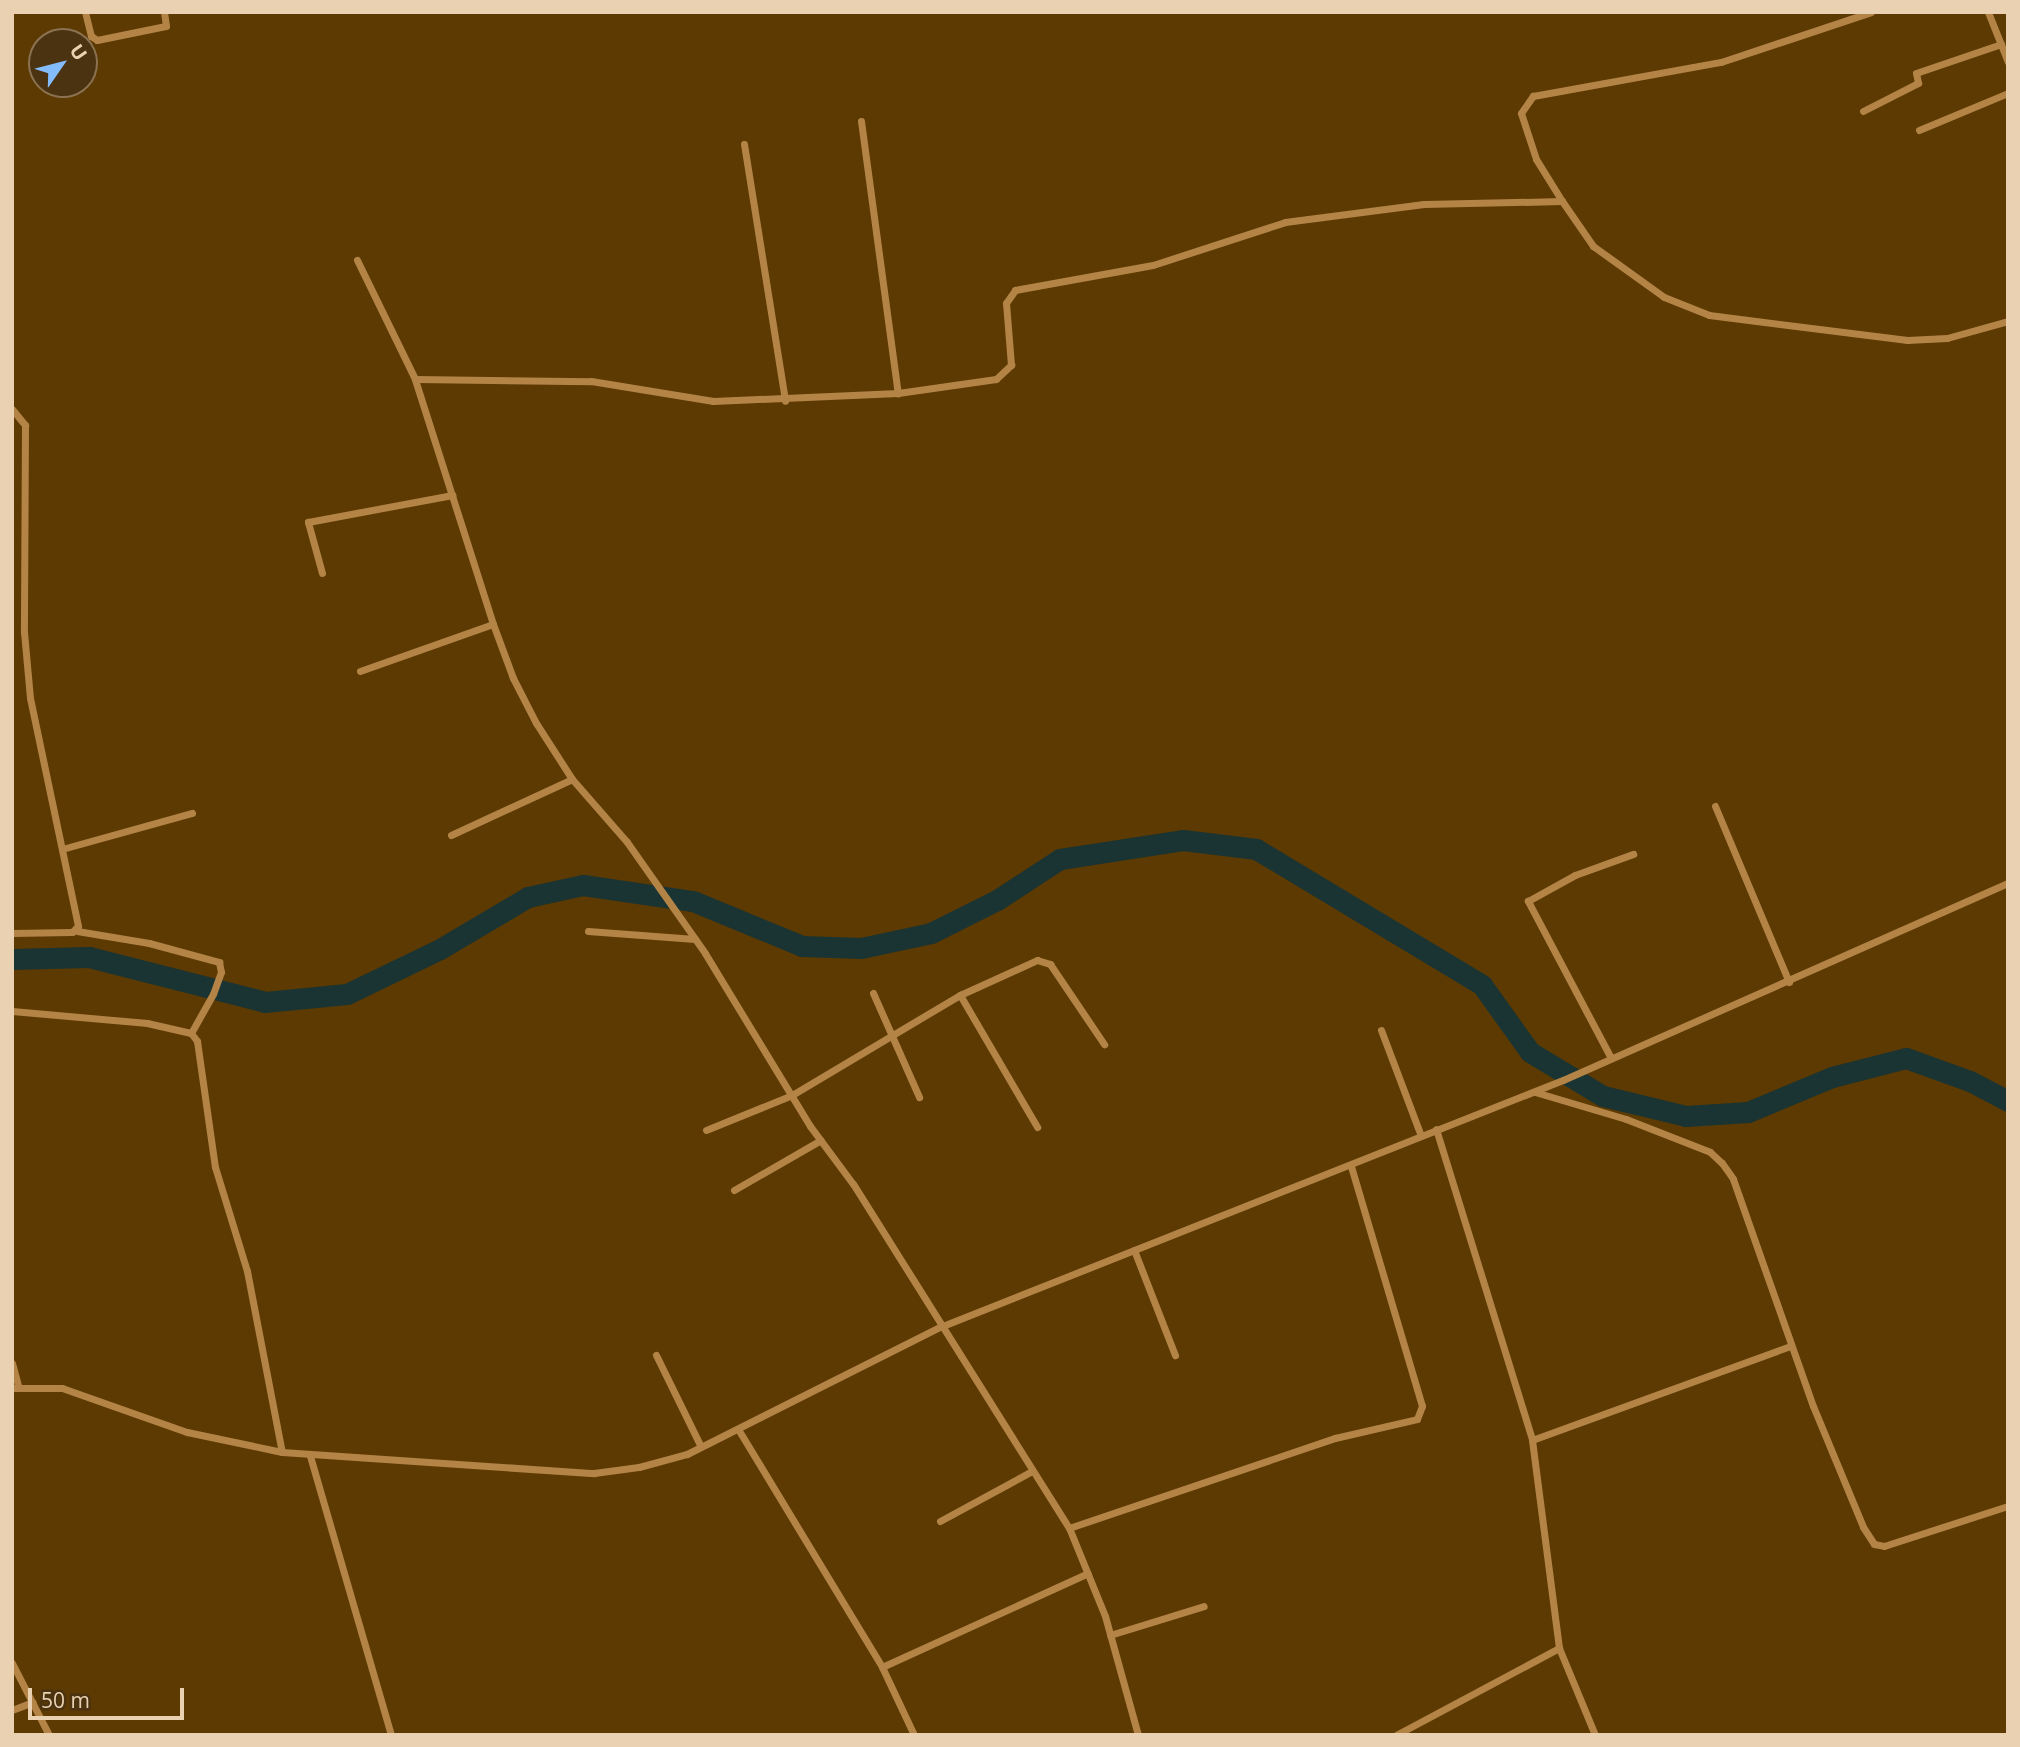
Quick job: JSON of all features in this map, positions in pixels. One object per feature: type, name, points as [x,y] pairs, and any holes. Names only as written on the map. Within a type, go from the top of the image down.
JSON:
[{"type":"street","points":[[85,12],[91,36],[97,40],[166,26],[164,12]]},
{"type":"street","points":[[1871,12],[1721,62],[1532,96],[1521,113],[1536,159],[1593,246],[1688,310],[1906,340],[1947,338],[2008,321]]},
{"type":"street","points":[[1988,12],[2008,62]]},
{"type":"street","points":[[1863,111],[1918,83],[1916,73],[2001,44]]},
{"type":"street","points":[[1919,130],[2008,93]]},
{"type":"street","points":[[861,121],[898,393]]},
{"type":"street","points":[[744,144],[785,401]]},
{"type":"street","points":[[415,379],[591,381],[713,401],[785,401],[898,393],[996,379],[1007,372],[1012,348],[1006,303],[1015,290],[1031,284],[1153,265],[1284,222],[1333,213],[1424,204],[1562,201]]},
{"type":"street","points":[[357,260],[415,379],[493,624],[519,690],[572,779],[627,842],[695,939],[1069,1528],[1110,1635],[1138,1735]]},
{"type":"street","points":[[12,409],[24,425],[24,632],[30,698],[77,931]]},
{"type":"street","points":[[323,573],[308,523],[452,495]]},
{"type":"street","points":[[360,671],[493,624]]},
{"type":"street","points":[[451,835],[572,779]]},
{"type":"street","points":[[1715,806],[1788,982]]},
{"type":"street","points":[[62,849],[192,813]]},
{"type":"street","points":[[1611,1058],[1528,901],[1574,875],[1633,854]]},
{"type":"street","points":[[12,1363],[15,1386],[62,1388],[187,1432],[282,1452],[310,1456],[453,1461],[594,1473],[639,1467],[701,1447],[940,1327],[1351,1167],[1436,1129],[1563,1080],[2008,883]]},
{"type":"street","points":[[12,933],[77,931],[215,960],[221,972],[213,995],[191,1033]]},
{"type":"street","points":[[589,931],[695,939]]},
{"type":"street","points":[[706,1130],[792,1095],[888,1035],[960,995],[1037,960],[1046,960],[1104,1044]]},
{"type":"street","points":[[873,993],[888,1035],[919,1097]]},
{"type":"street","points":[[960,995],[1037,1127]]},
{"type":"street","points":[[12,1011],[147,1023],[191,1033],[199,1048],[215,1167],[247,1271],[282,1452]]},
{"type":"street","points":[[1381,1030],[1421,1136]]},
{"type":"street","points":[[1534,1091],[1626,1119],[1710,1152],[1722,1163],[1733,1178],[1790,1346],[1863,1527],[1874,1544],[1884,1546],[2008,1506]]},
{"type":"street","points":[[1436,1129],[1532,1440],[1559,1648],[1595,1735]]},
{"type":"street","points":[[734,1190],[821,1140]]},
{"type":"street","points":[[1069,1528],[1335,1438],[1418,1419],[1422,1406],[1351,1167]]},
{"type":"street","points":[[1134,1250],[1175,1354]]},
{"type":"street","points":[[1532,1440],[1790,1346]]},
{"type":"street","points":[[656,1354],[701,1447]]},
{"type":"street","points":[[738,1429],[882,1667],[914,1735]]},
{"type":"street","points":[[310,1456],[390,1735]]},
{"type":"street","points":[[940,1521],[1032,1471]]},
{"type":"street","points":[[882,1667],[1088,1573]]},
{"type":"street","points":[[1110,1635],[1204,1606]]},
{"type":"street","points":[[1396,1735],[1559,1648]]},
{"type":"street","points":[[12,1663],[49,1735]]},
{"type":"street","points":[[12,1710],[33,1702]]},
{"type":"waterway","points":[[12,959],[89,957],[265,1002],[347,994],[440,949],[528,897],[583,885],[693,901],[802,946],[861,948],[931,933],[997,900],[1060,859],[1183,840],[1256,849],[1482,985],[1530,1052],[1603,1096],[1686,1116],[1748,1112],[1832,1077],[1906,1058],[1970,1081],[2008,1101]]}]
